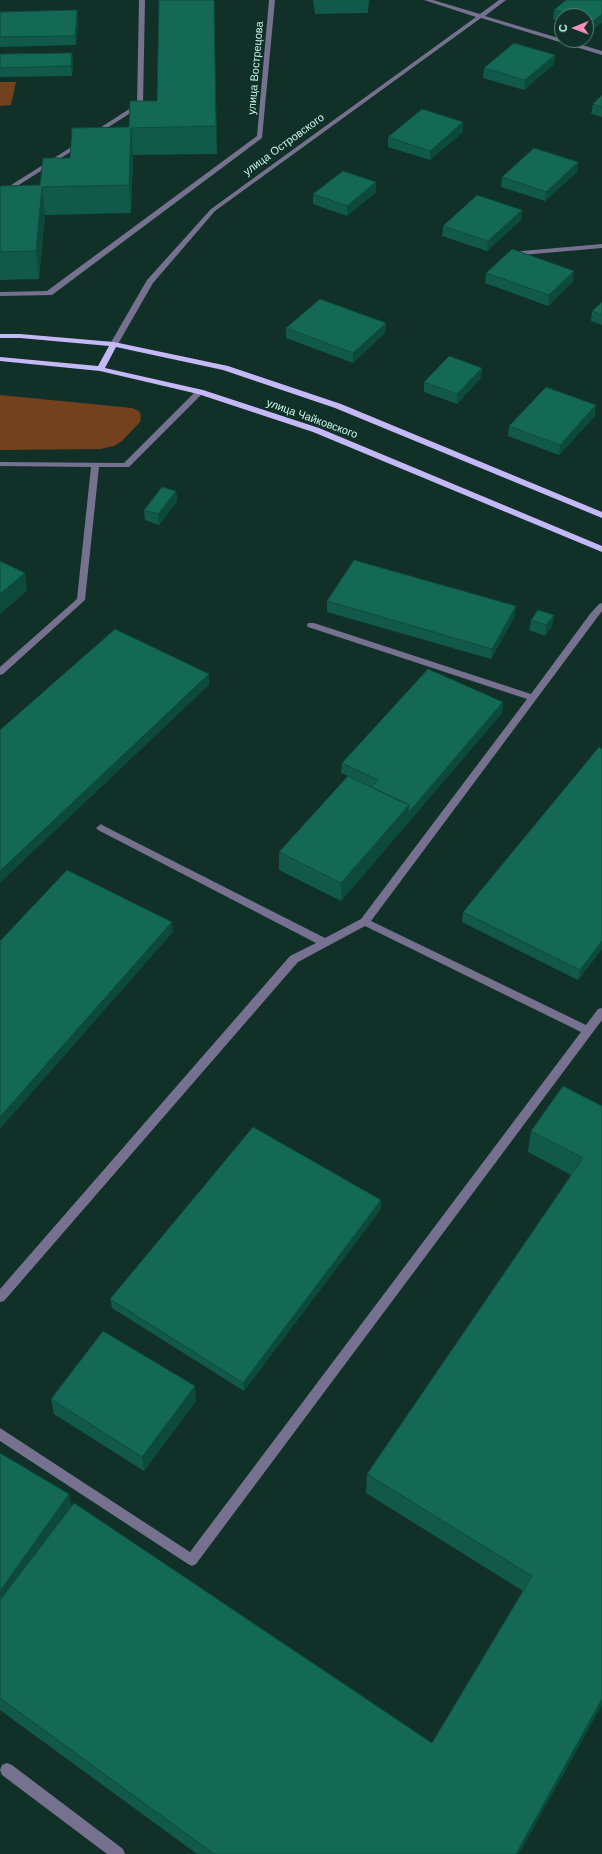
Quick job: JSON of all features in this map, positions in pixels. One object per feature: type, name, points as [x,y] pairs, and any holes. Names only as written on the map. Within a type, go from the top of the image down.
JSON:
[{"type":"main road","name":"улица Чайковского","points":[[0,336],[20,336],[114,344],[225,368],[338,406],[602,515]]},
{"type":"main road","points":[[100,368],[114,344]]},
{"type":"main road","name":"улица Чайковского","points":[[0,359],[100,368],[200,392],[316,430],[602,549]]},
{"type":"street","points":[[0,195],[140,105],[142,0]]},
{"type":"street","name":"улица Вострецова","points":[[0,294],[50,293],[260,137],[272,0]]},
{"type":"street","points":[[427,0],[602,53]]},
{"type":"street","name":"улица Островского","points":[[114,344],[150,282],[214,210],[503,0]]},
{"type":"street","points":[[522,253],[602,246]]},
{"type":"street","points":[[0,464],[126,465],[200,392]]},
{"type":"street","points":[[0,672],[82,600],[95,465]]},
{"type":"street","points":[[0,1297],[294,959],[365,922],[602,606]]},
{"type":"street","points":[[311,625],[533,698]]},
{"type":"street","points":[[101,828],[326,943]]},
{"type":"street","points":[[365,922],[588,1031]]},
{"type":"street","points":[[0,1434],[192,1560],[602,1012]]},
{"type":"street","points":[[7,1770],[118,1854]]},
{"type":"shaded area","points":[[0,82],[16,82],[11,105],[0,106]]},
{"type":"shaded area","points":[[0,395],[132,408],[139,411],[141,416],[140,422],[122,441],[114,446],[100,449],[0,450]]},
{"type":"building","points":[[159,0],[214,0],[216,126],[131,128],[129,185],[42,187],[36,251],[0,252],[0,186],[40,185],[43,158],[70,158],[72,128],[129,127],[130,101],[157,101]]},
{"type":"building","points":[[566,0],[602,0],[602,14],[594,21],[594,8],[556,8]]},
{"type":"building","points":[[77,10],[75,36],[0,37],[0,12]]},
{"type":"building","points":[[514,43],[555,55],[525,80],[484,68]]},
{"type":"building","points":[[72,53],[71,66],[0,68],[0,54]]},
{"type":"building","points":[[602,95],[602,107],[593,104]]},
{"type":"building","points":[[422,109],[463,122],[430,151],[388,137]]},
{"type":"building","points":[[534,148],[578,162],[546,192],[502,177]]},
{"type":"building","points":[[343,171],[376,182],[347,206],[313,194]]},
{"type":"building","points":[[477,195],[522,210],[488,241],[443,226]]},
{"type":"building","points":[[512,249],[574,271],[549,295],[486,273]]},
{"type":"building","points":[[320,299],[386,323],[353,353],[286,328]]},
{"type":"building","points":[[602,302],[602,315],[592,311]]},
{"type":"building","points":[[449,356],[482,368],[457,394],[424,382]]},
{"type":"building","points":[[546,387],[596,405],[560,445],[509,426]]},
{"type":"building","points":[[162,487],[176,491],[158,514],[144,510]]},
{"type":"building","points":[[354,560],[516,606],[492,649],[327,601]]},
{"type":"building","points":[[0,561],[25,573],[0,594]]},
{"type":"building","points":[[538,610],[554,615],[546,625],[531,620]]},
{"type":"building","points":[[115,629],[209,674],[0,871],[0,730]]},
{"type":"building","points":[[428,669],[503,702],[408,813],[409,805],[371,787],[378,780],[342,763]]},
{"type":"building","points":[[599,747],[602,749],[602,941],[580,970],[463,912]]},
{"type":"building","points":[[348,776],[409,805],[341,883],[279,852]]},
{"type":"building","points":[[67,870],[172,922],[0,1117],[0,941]]},
{"type":"building","points":[[563,1086],[602,1106],[602,1699],[516,1854],[214,1854],[0,1698],[0,1600],[74,1503],[432,1743],[532,1576],[367,1474],[583,1158],[531,1131]]},
{"type":"building","points":[[253,1127],[381,1200],[243,1383],[110,1299]]},
{"type":"building","points":[[103,1331],[195,1386],[142,1457],[51,1399]]},
{"type":"building","points":[[0,1453],[69,1494],[0,1591]]}]
